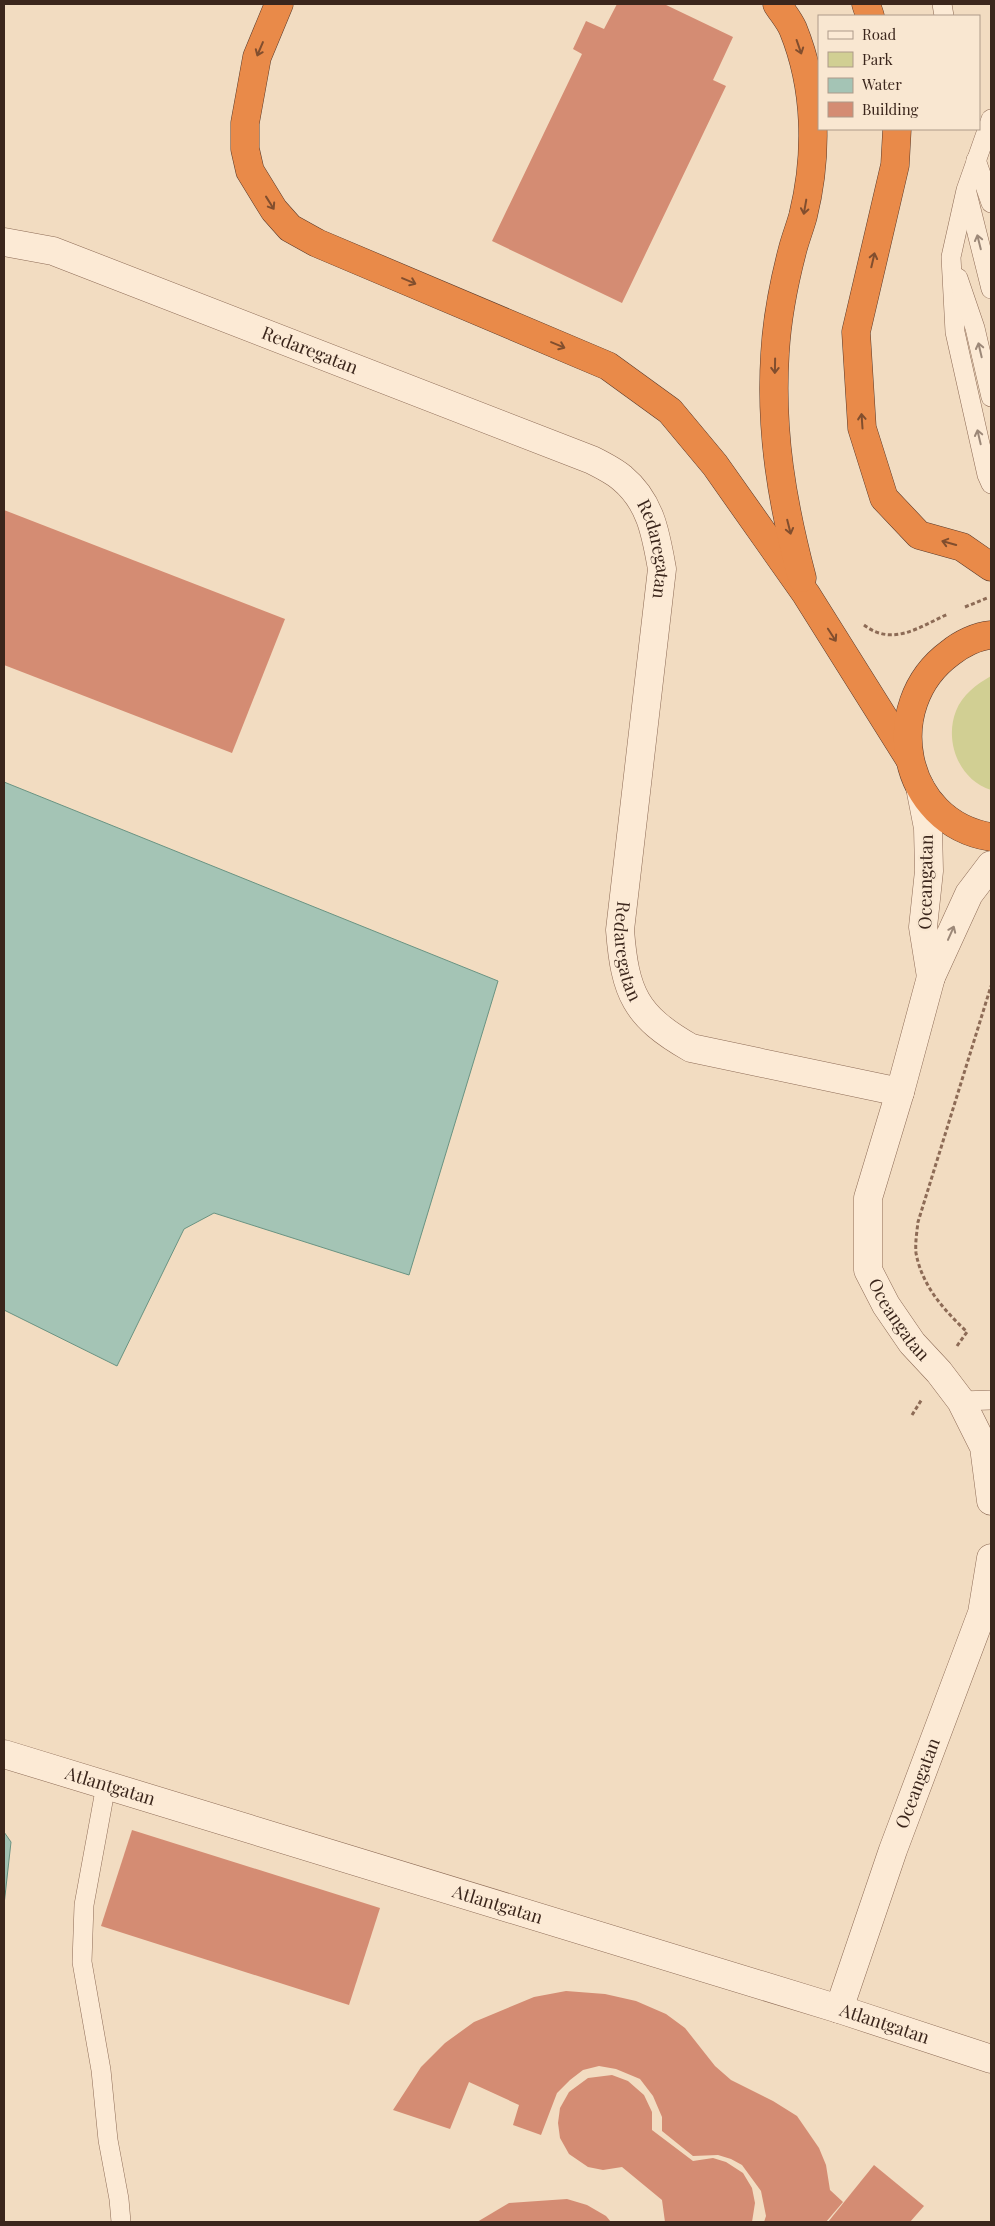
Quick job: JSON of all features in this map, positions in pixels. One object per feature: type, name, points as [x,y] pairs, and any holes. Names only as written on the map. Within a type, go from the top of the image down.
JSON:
[{"type":"highway","points":[[279,4],[257,57],[245,123],[245,149],[250,171],[274,210],[290,228],[317,243],[608,366],[670,410],[715,465],[806,594],[909,758],[920,786],[929,800],[955,823],[970,831],[991,837]]},
{"type":"highway","points":[[776,4],[792,28],[805,66],[814,139],[803,215],[793,248],[781,301],[775,353],[773,426],[787,520],[806,594]]},
{"type":"highway","points":[[896,130],[895,165],[856,332],[862,428],[884,498],[919,535],[962,547],[991,567]]},
{"type":"highway","points":[[909,758],[907,722],[911,705],[928,673],[954,649],[970,641],[991,635]]},
{"type":"street","name":"Redaregatan","points":[[4,242],[54,251],[592,460],[622,478],[645,504],[655,527],[662,569],[620,930],[623,966],[631,992],[646,1016],[667,1035],[691,1048],[900,1092]]},
{"type":"street","name":"Oceangatan","points":[[920,786],[928,828],[929,871],[923,927],[931,978]]},
{"type":"street","name":"Oceangatan","points":[[991,865],[969,894],[931,978],[900,1092],[868,1198],[868,1270],[886,1305],[912,1342],[939,1372],[961,1401],[984,1447],[991,1501]]},
{"type":"street","name":"Oceangatan","points":[[839,2009],[893,1850],[982,1613],[991,1558]]},
{"type":"street","name":"Atlantgatan","points":[[4,1754],[839,2009],[991,2059]]},
{"type":"lane","points":[[990,128],[976,160],[966,190],[951,257],[955,332],[987,475],[991,484]]},
{"type":"lane","points":[[976,160],[991,203]]},
{"type":"lane","points":[[966,190],[991,289]]},
{"type":"lane","points":[[951,257],[975,328],[991,397]]},
{"type":"lane","points":[[961,1401],[991,1400]]},
{"type":"lane","points":[[106,1785],[84,1905],[82,1962],[101,2070],[108,2140],[119,2199],[121,2222]]},
{"type":"path","points":[[968,1332],[944,1310],[924,1280],[916,1252],[918,1222],[991,986]]},
{"type":"green space","points":[[991,676],[991,790],[970,778],[963,769],[953,747],[952,735],[956,711],[962,700],[975,686]]},
{"type":"water","points":[[4,782],[498,981],[409,1275],[214,1213],[184,1229],[117,1366],[4,1310]]},
{"type":"water","points":[[4,1832],[11,1842],[4,1905]]},
{"type":"building","points":[[617,4],[664,4],[733,37],[713,80],[726,86],[622,303],[492,241],[582,54],[573,49],[586,21],[604,29]]},
{"type":"building","points":[[4,510],[285,619],[232,753],[4,665]]},
{"type":"building","points":[[132,1830],[380,1908],[349,2005],[101,1926]]},
{"type":"building","points":[[566,1991],[605,1994],[636,2001],[666,2014],[685,2028],[715,2066],[731,2080],[773,2101],[797,2116],[819,2148],[826,2165],[830,2190],[843,2202],[826,2222],[764,2222],[766,2216],[761,2191],[742,2165],[718,2155],[693,2156],[662,2131],[662,2117],[653,2096],[640,2079],[616,2069],[599,2066],[583,2070],[570,2080],[557,2093],[541,2135],[513,2125],[519,2105],[469,2082],[450,2129],[393,2110],[421,2067],[445,2043],[474,2022],[534,1997]]},
{"type":"building","points":[[612,2075],[628,2081],[644,2095],[652,2112],[652,2130],[693,2161],[713,2158],[726,2162],[743,2173],[752,2188],[755,2203],[752,2222],[665,2222],[662,2200],[622,2167],[603,2170],[588,2167],[569,2154],[560,2138],[558,2123],[560,2108],[569,2092],[588,2078]]},
{"type":"building","points":[[874,2165],[924,2206],[910,2222],[828,2222]]},
{"type":"building","points":[[567,2199],[587,2205],[606,2216],[611,2222],[477,2222],[509,2203]]}]
